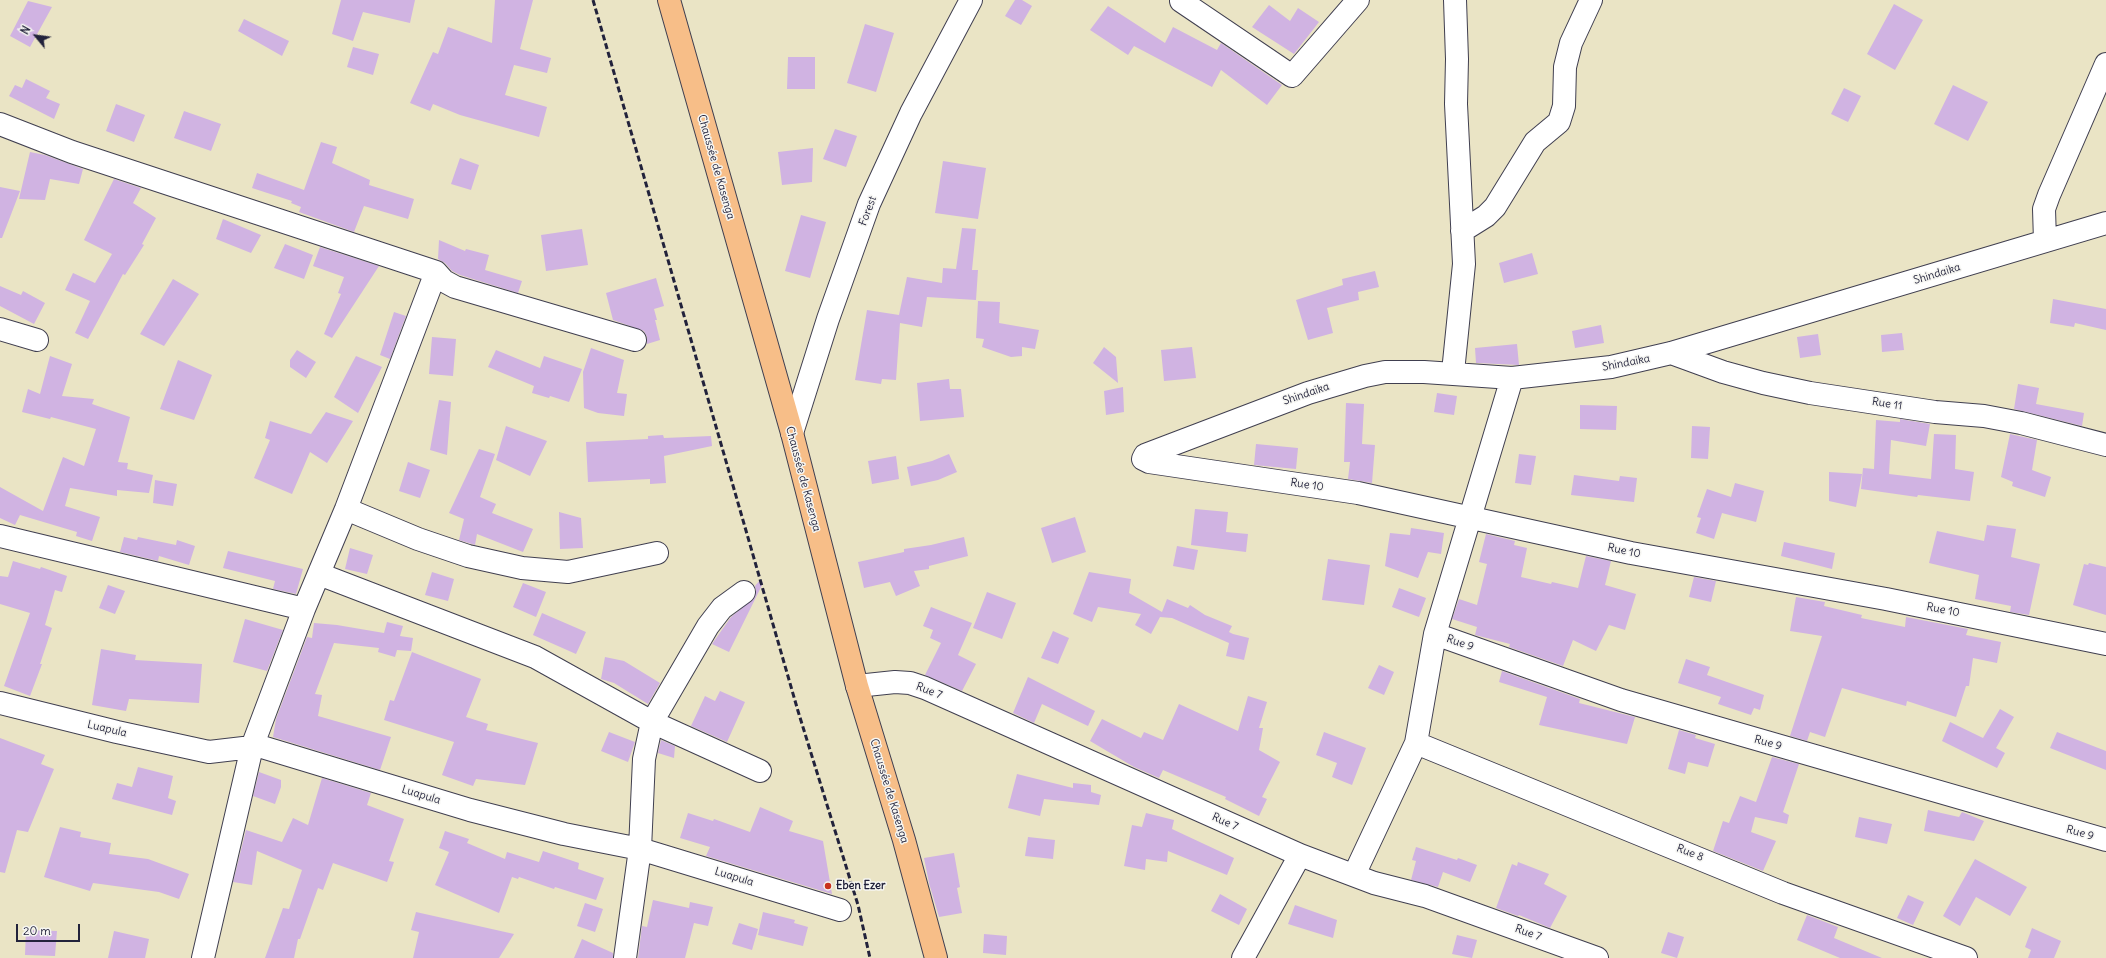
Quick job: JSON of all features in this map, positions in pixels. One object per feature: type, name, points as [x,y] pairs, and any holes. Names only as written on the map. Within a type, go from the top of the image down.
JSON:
[{"type":"main road","name":"Chaussée de Kasenga","points":[[669,0],[792,434],[857,686],[904,840],[936,958]]},
{"type":"street","name":"Forest","points":[[792,434],[828,319],[869,204],[911,113],[971,0]]},
{"type":"street","points":[[1181,0],[1292,76],[1358,0]]},
{"type":"street","points":[[1453,372],[1464,264],[1456,104],[1457,59],[1455,0]]},
{"type":"street","points":[[1462,231],[1486,216],[1495,207],[1536,142],[1559,122],[1564,106],[1567,61],[1572,43],[1591,0]]},
{"type":"street","points":[[2045,241],[2044,209],[2048,195],[2106,64]]},
{"type":"street","points":[[0,124],[72,152],[436,272],[444,281],[455,287],[635,340]]},
{"type":"street","name":"Shindaika","points":[[1143,459],[1145,455],[1308,393],[1366,376],[1404,371],[1453,372],[1512,378],[1611,367],[1672,353],[2106,223]]},
{"type":"street","points":[[203,958],[252,746],[304,609],[346,509],[436,272]]},
{"type":"street","points":[[0,329],[37,340]]},
{"type":"street","name":"Rue 11","points":[[1672,353],[1723,372],[1763,383],[1849,399],[1935,412],[1984,416],[2021,423],[2106,445]]},
{"type":"street","points":[[1354,876],[1416,743],[1435,634],[1468,516],[1512,378]]},
{"type":"street","name":"Rue 10","points":[[1143,459],[1149,462],[1343,490],[1468,516],[1631,553],[1886,599],[2106,644]]},
{"type":"street","points":[[346,509],[418,539],[468,556],[522,568],[568,572],[657,553]]},
{"type":"street","points":[[0,536],[304,609]]},
{"type":"street","points":[[319,574],[535,657],[652,722],[760,771]]},
{"type":"street","points":[[625,958],[640,848],[644,759],[652,722],[708,626],[722,608],[744,592]]},
{"type":"street","name":"Rue 9","points":[[1435,634],[1621,700],[2106,840]]},
{"type":"street","name":"Rue 7","points":[[857,686],[895,682],[910,683],[925,688],[1300,855],[1374,883],[1425,896],[1597,958]]},
{"type":"street","name":"Luapula","points":[[0,702],[117,732],[209,752],[252,746],[262,748],[470,810],[564,834],[640,848],[840,910]]},
{"type":"street","name":"Rue 8","points":[[1416,743],[1783,893],[1966,958]]},
{"type":"street","points":[[1243,958],[1300,855]]},
{"type":"building","points":[[341,0],[415,0],[410,23],[363,12],[353,41],[332,34]]},
{"type":"building","points":[[495,0],[533,0],[520,49],[551,58],[547,73],[514,65],[505,95],[547,107],[539,137],[460,115],[433,104],[430,111],[410,103],[433,52],[438,54],[448,27],[492,43]]},
{"type":"building","points":[[1015,0],[1022,0],[1032,6],[1021,25],[1005,16]]},
{"type":"building","points":[[28,1],[52,7],[30,47],[10,36]]},
{"type":"building","points":[[1894,4],[1923,20],[1895,70],[1867,54]]},
{"type":"building","points":[[1269,5],[1290,21],[1298,8],[1319,22],[1294,54],[1252,27]]},
{"type":"building","points":[[1108,6],[1165,43],[1173,27],[1217,50],[1221,43],[1282,85],[1267,105],[1221,70],[1212,87],[1134,46],[1128,55],[1090,30]]},
{"type":"building","points":[[244,19],[289,41],[282,56],[238,31]]},
{"type":"building","points":[[865,24],[894,33],[876,92],[847,83]]},
{"type":"building","points":[[353,47],[379,54],[373,75],[347,67]]},
{"type":"building","points":[[788,57],[815,57],[815,89],[787,89]]},
{"type":"building","points":[[26,79],[50,91],[46,98],[60,104],[54,119],[9,96],[15,85],[22,88]]},
{"type":"building","points":[[1953,85],[1988,102],[1968,141],[1934,124]]},
{"type":"building","points":[[1844,88],[1861,96],[1848,122],[1831,114]]},
{"type":"building","points":[[116,104],[145,115],[134,142],[106,131]]},
{"type":"building","points":[[184,111],[221,124],[211,151],[174,138]]},
{"type":"building","points":[[835,129],[857,136],[846,167],[823,159]]},
{"type":"building","points":[[321,142],[337,147],[332,163],[370,180],[369,185],[414,199],[408,219],[364,206],[354,232],[299,212],[301,207],[291,203],[292,201],[252,188],[257,173],[304,190]]},
{"type":"building","points":[[813,148],[812,182],[782,185],[778,152]]},
{"type":"building","points":[[30,152],[45,155],[83,169],[79,184],[50,179],[45,200],[19,199]]},
{"type":"building","points":[[460,158],[479,165],[471,190],[451,184]]},
{"type":"building","points":[[943,161],[986,168],[978,219],[935,213]]},
{"type":"building","points":[[114,179],[141,188],[133,203],[156,218],[142,244],[144,245],[125,275],[123,274],[88,339],[75,333],[90,301],[65,290],[73,273],[95,283],[112,254],[84,240]]},
{"type":"building","points":[[0,187],[20,191],[2,238],[0,238]]},
{"type":"building","points":[[801,215],[826,222],[810,278],[785,271]]},
{"type":"building","points":[[223,219],[261,235],[251,253],[216,239]]},
{"type":"building","points":[[962,228],[976,229],[972,270],[978,270],[976,300],[927,297],[922,327],[900,323],[896,380],[882,379],[881,384],[855,380],[867,310],[899,315],[907,277],[942,283],[943,268],[956,269]]},
{"type":"building","points":[[582,229],[588,265],[546,271],[541,235]]},
{"type":"building","points":[[439,240],[465,251],[466,249],[489,255],[485,270],[522,281],[518,293],[460,275],[452,271],[445,263],[438,259]]},
{"type":"building","points":[[285,244],[313,255],[304,279],[274,268]]},
{"type":"building","points":[[320,247],[379,266],[332,338],[324,334],[341,294],[338,293],[344,277],[313,266]]},
{"type":"building","points":[[1532,253],[1538,274],[1504,283],[1499,263]]},
{"type":"building","points":[[1375,271],[1379,287],[1358,292],[1359,300],[1327,308],[1333,333],[1308,340],[1296,300],[1343,285],[1342,279]]},
{"type":"building","points":[[656,278],[664,306],[654,309],[660,340],[647,344],[647,337],[644,331],[613,320],[606,293]]},
{"type":"building","points":[[173,279],[199,294],[164,346],[140,334]]},
{"type":"building","points":[[0,286],[21,295],[23,291],[45,303],[34,324],[0,306]]},
{"type":"building","points":[[2053,299],[2106,309],[2106,330],[2075,323],[2074,327],[2050,323]]},
{"type":"building","points":[[978,301],[1000,302],[999,323],[1039,330],[1035,349],[1022,347],[1022,356],[1011,357],[982,347],[984,339],[976,338]]},
{"type":"building","points":[[394,312],[406,316],[390,359],[380,355]]},
{"type":"building","points":[[1601,325],[1604,343],[1575,348],[1572,331]]},
{"type":"building","points":[[1902,333],[1904,350],[1882,352],[1881,335]]},
{"type":"building","points":[[1818,334],[1821,355],[1800,358],[1797,337]]},
{"type":"building","points":[[432,337],[456,339],[453,376],[429,374]]},
{"type":"building","points":[[1517,344],[1519,365],[1476,363],[1475,348]]},
{"type":"building","points":[[1104,347],[1116,357],[1118,383],[1093,363]]},
{"type":"building","points":[[1192,347],[1196,378],[1164,381],[1161,350]]},
{"type":"building","points":[[591,348],[624,360],[617,393],[627,394],[624,416],[598,413],[584,408],[583,372]]},
{"type":"building","points":[[297,350],[316,362],[306,378],[290,367],[290,360]]},
{"type":"building","points":[[496,350],[540,368],[544,356],[582,369],[569,402],[550,396],[549,398],[532,393],[534,386],[488,367]]},
{"type":"building","points":[[50,356],[72,364],[62,396],[94,399],[92,404],[130,417],[118,462],[128,463],[127,469],[153,475],[149,493],[117,490],[117,496],[70,488],[65,506],[100,517],[92,541],[76,536],[77,532],[20,515],[15,525],[0,518],[0,487],[43,511],[63,457],[84,466],[96,429],[51,417],[50,419],[22,412],[28,389],[40,394]]},
{"type":"building","points":[[356,356],[382,367],[358,413],[334,397]]},
{"type":"building","points":[[178,360],[212,375],[194,420],[160,409]]},
{"type":"building","points":[[949,379],[950,389],[961,389],[964,417],[920,421],[917,383]]},
{"type":"building","points":[[2018,384],[2039,388],[2036,404],[2084,413],[2082,426],[2014,409]]},
{"type":"building","points":[[1123,387],[1124,412],[1106,415],[1104,391]]},
{"type":"building","points":[[1437,393],[1457,396],[1454,415],[1434,412]]},
{"type":"building","points":[[439,400],[451,402],[447,455],[430,450]]},
{"type":"building","points":[[1346,403],[1364,404],[1362,444],[1375,445],[1372,483],[1348,479],[1350,462],[1344,462]]},
{"type":"building","points":[[1580,405],[1617,406],[1616,430],[1580,429]]},
{"type":"building","points":[[326,412],[353,421],[327,463],[310,452],[292,494],[254,478],[270,440],[265,438],[270,421],[311,434]]},
{"type":"building","points":[[1900,419],[1930,424],[1926,446],[1891,440],[1889,474],[1931,479],[1934,434],[1956,435],[1955,469],[1974,472],[1970,501],[1918,495],[1917,497],[1861,489],[1863,468],[1874,469],[1876,420],[1900,422]]},
{"type":"building","points":[[506,426],[547,441],[530,476],[496,460]]},
{"type":"building","points":[[1692,426],[1710,427],[1708,459],[1691,458]]},
{"type":"building","points":[[2010,434],[2037,440],[2032,470],[2051,477],[2045,497],[2012,486],[2013,482],[2001,477]]},
{"type":"building","points":[[663,435],[664,438],[711,436],[712,446],[664,456],[666,483],[650,484],[650,479],[588,482],[586,442],[648,439],[648,436]]},
{"type":"building","points":[[1256,444],[1298,448],[1296,469],[1254,465]]},
{"type":"building","points":[[479,449],[495,454],[480,497],[496,504],[492,513],[533,529],[523,552],[477,534],[475,545],[459,540],[464,519],[449,513]]},
{"type":"building","points":[[949,454],[957,472],[938,480],[911,486],[907,467],[932,461]]},
{"type":"building","points":[[1519,454],[1536,456],[1531,485],[1515,483]]},
{"type":"building","points":[[896,456],[899,479],[872,484],[868,461]]},
{"type":"building","points":[[408,462],[430,470],[420,498],[399,491]]},
{"type":"building","points":[[1829,472],[1862,474],[1856,507],[1829,501]]},
{"type":"building","points":[[1574,475],[1619,481],[1620,476],[1637,478],[1634,502],[1571,495]]},
{"type":"building","points":[[155,480],[177,484],[173,506],[153,503]]},
{"type":"building","points":[[1735,483],[1764,491],[1756,522],[1722,513],[1714,539],[1696,533],[1701,518],[1697,517],[1707,489],[1731,497]]},
{"type":"building","points":[[1195,509],[1228,512],[1226,532],[1248,534],[1246,552],[1191,545]]},
{"type":"building","points":[[559,512],[581,518],[583,548],[560,549]]},
{"type":"building","points":[[1075,517],[1086,552],[1052,563],[1041,528]]},
{"type":"building","points":[[1987,525],[2016,529],[2011,557],[2040,564],[2029,615],[2010,612],[2011,606],[1975,599],[1979,575],[1929,563],[1937,531],[1984,541]]},
{"type":"building","points":[[1411,528],[1444,533],[1441,554],[1428,552],[1418,578],[1385,566],[1390,533],[1410,535]]},
{"type":"building","points":[[1486,534],[1515,541],[1514,545],[1527,548],[1521,577],[1551,584],[1552,582],[1578,588],[1586,556],[1611,561],[1605,585],[1636,594],[1625,630],[1609,625],[1596,651],[1573,640],[1563,666],[1509,647],[1510,644],[1475,635],[1477,627],[1452,619],[1459,599],[1477,605],[1487,564],[1479,562]]},
{"type":"building","points":[[124,537],[137,540],[138,537],[176,545],[177,540],[195,546],[189,565],[159,556],[158,561],[120,552]]},
{"type":"building","points":[[964,537],[968,556],[929,566],[929,569],[914,571],[920,586],[896,596],[890,582],[864,588],[858,562],[904,552],[904,549],[931,545]]},
{"type":"building","points":[[1784,542],[1835,553],[1832,569],[1781,556]]},
{"type":"building","points":[[1177,546],[1198,550],[1194,570],[1173,566]]},
{"type":"building","points":[[350,548],[373,555],[367,574],[345,569]]},
{"type":"building","points":[[228,551],[303,569],[296,594],[273,589],[275,581],[223,568]]},
{"type":"building","points":[[1328,559],[1370,565],[1364,605],[1322,600]]},
{"type":"building","points":[[13,561],[40,569],[41,567],[67,576],[62,592],[55,590],[45,625],[52,628],[40,664],[42,664],[30,696],[4,686],[30,613],[0,604],[0,576],[8,577]]},
{"type":"building","points":[[2089,563],[2106,567],[2106,615],[2073,605],[2084,564],[2088,565]]},
{"type":"building","points":[[432,572],[454,579],[448,601],[425,595]]},
{"type":"building","points":[[1089,572],[1131,579],[1129,593],[1162,612],[1167,599],[1188,608],[1190,605],[1205,615],[1232,626],[1229,632],[1249,638],[1244,660],[1226,656],[1229,643],[1172,618],[1160,617],[1151,634],[1135,625],[1141,614],[1098,607],[1092,622],[1073,614]]},
{"type":"building","points":[[1694,577],[1716,581],[1711,602],[1689,597]]},
{"type":"building","points":[[760,580],[763,583],[729,652],[712,644],[731,617],[755,597],[755,586]]},
{"type":"building","points":[[523,583],[546,592],[536,617],[513,607]]},
{"type":"building","points":[[108,585],[125,591],[115,614],[99,608]]},
{"type":"building","points":[[1399,588],[1426,598],[1419,617],[1392,607]]},
{"type":"building","points":[[987,592],[1016,603],[1002,639],[973,628]]},
{"type":"building","points":[[1796,597],[1825,602],[1824,606],[1862,615],[1861,618],[1905,627],[1906,617],[1968,629],[1966,635],[2001,642],[1997,663],[1973,658],[1969,686],[1966,686],[1956,717],[1907,701],[1906,706],[1842,688],[1825,737],[1810,732],[1807,741],[1790,736],[1822,636],[1790,631]]},
{"type":"building","points":[[931,607],[972,623],[958,655],[976,664],[962,691],[925,675],[941,643],[930,638],[933,630],[923,626]]},
{"type":"building","points":[[542,613],[586,632],[576,654],[533,635]]},
{"type":"building","points":[[245,619],[283,630],[267,671],[233,662]]},
{"type":"building","points":[[387,622],[403,626],[400,636],[413,638],[411,651],[397,650],[395,657],[378,652],[379,648],[334,643],[315,694],[322,695],[318,716],[391,737],[380,770],[273,737],[276,719],[307,637],[312,638],[314,623],[337,625],[384,633]]},
{"type":"building","points":[[1053,631],[1069,638],[1058,664],[1041,658]]},
{"type":"building","points":[[101,649],[136,655],[135,660],[202,664],[199,703],[129,699],[126,711],[92,705]]},
{"type":"building","points":[[412,652],[481,679],[466,717],[488,724],[486,730],[538,743],[525,785],[476,779],[473,786],[442,775],[454,742],[384,720],[390,700],[394,701]]},
{"type":"building","points":[[605,657],[624,661],[660,683],[648,704],[614,683],[601,679]]},
{"type":"building","points":[[1686,659],[1710,667],[1707,675],[1764,695],[1760,710],[1754,708],[1751,715],[1718,704],[1721,697],[1678,683]]},
{"type":"building","points":[[1379,665],[1394,672],[1384,695],[1368,688]]},
{"type":"building","points":[[1502,671],[1580,699],[1579,703],[1635,717],[1627,744],[1539,725],[1547,697],[1499,682]]},
{"type":"building","points":[[1028,677],[1095,711],[1088,726],[1042,704],[1034,723],[1013,713]]},
{"type":"building","points":[[720,691],[745,702],[727,742],[691,726],[705,696],[715,701]]},
{"type":"building","points":[[1248,696],[1267,702],[1259,728],[1263,728],[1259,750],[1280,762],[1262,797],[1267,799],[1259,816],[1225,799],[1226,797],[1163,770],[1159,778],[1134,767],[1090,741],[1102,719],[1141,738],[1144,732],[1163,740],[1179,704],[1238,731]]},
{"type":"building","points":[[2000,709],[2014,717],[1996,748],[2005,753],[1997,768],[1942,741],[1950,722],[1983,738]]},
{"type":"building","points":[[1679,730],[1696,735],[1695,738],[1715,744],[1708,767],[1688,762],[1685,774],[1668,769]]},
{"type":"building","points":[[609,732],[635,742],[628,762],[601,751]]},
{"type":"building","points":[[1324,732],[1366,748],[1352,785],[1332,777],[1337,763],[1316,755]]},
{"type":"building","points":[[2057,732],[2106,751],[2106,770],[2050,748]]},
{"type":"building","points":[[0,738],[45,755],[41,764],[54,769],[28,832],[17,830],[5,873],[0,872]]},
{"type":"building","points":[[661,740],[675,746],[674,758],[658,753]]},
{"type":"building","points":[[1772,757],[1799,764],[1783,812],[1789,815],[1787,824],[1755,817],[1751,832],[1776,841],[1763,871],[1713,851],[1723,821],[1729,823],[1740,796],[1756,802]]},
{"type":"building","points":[[138,767],[173,776],[168,798],[176,801],[172,815],[112,799],[117,783],[132,787]]},
{"type":"building","points":[[259,772],[281,780],[281,787],[275,804],[253,796]]},
{"type":"building","points":[[1017,774],[1073,788],[1073,783],[1091,785],[1091,792],[1101,795],[1099,805],[1044,799],[1040,816],[1008,808]]},
{"type":"building","points":[[322,778],[371,793],[367,805],[404,819],[389,861],[394,862],[387,882],[333,863],[323,890],[318,888],[300,939],[298,939],[294,958],[265,958],[283,908],[289,909],[302,870],[257,851],[252,885],[233,882],[246,830],[282,842],[293,818],[308,825]]},
{"type":"building","points":[[760,807],[793,821],[789,831],[823,841],[832,894],[706,856],[710,847],[680,838],[688,813],[713,821],[714,819],[750,832]]},
{"type":"building","points":[[1928,810],[1959,817],[1962,812],[1984,821],[1974,841],[1924,831]]},
{"type":"building","points":[[1146,813],[1174,820],[1172,829],[1234,858],[1227,875],[1168,851],[1167,862],[1146,859],[1145,870],[1124,866],[1132,825],[1142,827]]},
{"type":"building","points":[[1859,817],[1892,824],[1887,844],[1855,837]]},
{"type":"building","points":[[60,827],[81,832],[80,837],[111,843],[109,854],[148,859],[189,874],[179,899],[159,892],[93,883],[90,891],[44,877]]},
{"type":"building","points":[[445,831],[469,839],[467,843],[505,859],[507,852],[539,862],[543,851],[579,863],[578,869],[604,878],[596,900],[555,887],[554,889],[519,877],[518,879],[512,877],[499,913],[435,885],[449,852],[439,848]]},
{"type":"building","points":[[1028,837],[1055,840],[1053,859],[1025,856]]},
{"type":"building","points":[[1416,847],[1457,860],[1458,858],[1477,865],[1470,882],[1443,872],[1438,887],[1411,880],[1416,861],[1412,860]]},
{"type":"building","points":[[954,853],[960,887],[957,888],[962,913],[939,917],[929,883],[924,858]]},
{"type":"building","points":[[1975,859],[2027,887],[2010,916],[1976,897],[1960,926],[1943,916]]},
{"type":"building","points":[[1518,862],[1549,874],[1544,884],[1567,896],[1550,928],[1519,915],[1518,916],[1496,908],[1512,864],[1517,866]]},
{"type":"building","points":[[1220,894],[1247,909],[1239,925],[1211,911]]},
{"type":"building","points":[[1908,895],[1924,902],[1913,925],[1897,918]]},
{"type":"building","points":[[653,900],[689,908],[690,902],[713,907],[708,926],[694,923],[685,958],[638,958],[642,926],[647,927]]},
{"type":"building","points":[[585,903],[603,909],[595,932],[577,926]]},
{"type":"building","points":[[1295,905],[1337,920],[1333,938],[1288,924]]},
{"type":"building","points":[[416,912],[514,934],[499,958],[413,958],[419,932],[411,930]]},
{"type":"building","points":[[763,912],[795,920],[794,923],[808,927],[803,946],[758,935]]},
{"type":"building","points":[[1807,915],[1838,927],[1834,938],[1882,958],[1840,958],[1797,940]]},
{"type":"building","points":[[739,923],[758,929],[752,950],[732,944]]},
{"type":"building","points":[[2032,928],[2061,941],[2054,958],[2028,958],[2031,950],[2025,947]]},
{"type":"building","points":[[26,930],[57,931],[55,956],[25,955]]},
{"type":"building","points":[[114,931],[149,939],[145,958],[108,958]]},
{"type":"building","points":[[1668,932],[1684,937],[1677,958],[1661,953]]},
{"type":"building","points":[[984,934],[1007,936],[1006,955],[983,953]]},
{"type":"building","points":[[1457,935],[1477,940],[1472,958],[1452,954]]},
{"type":"building","points":[[582,939],[613,953],[613,958],[574,958]]},
{"type":"railway","points":[[593,0],[798,711],[858,905],[870,958]]},
{"type":"place","name":"Eben Ezer","points":[[828,886]]}]
